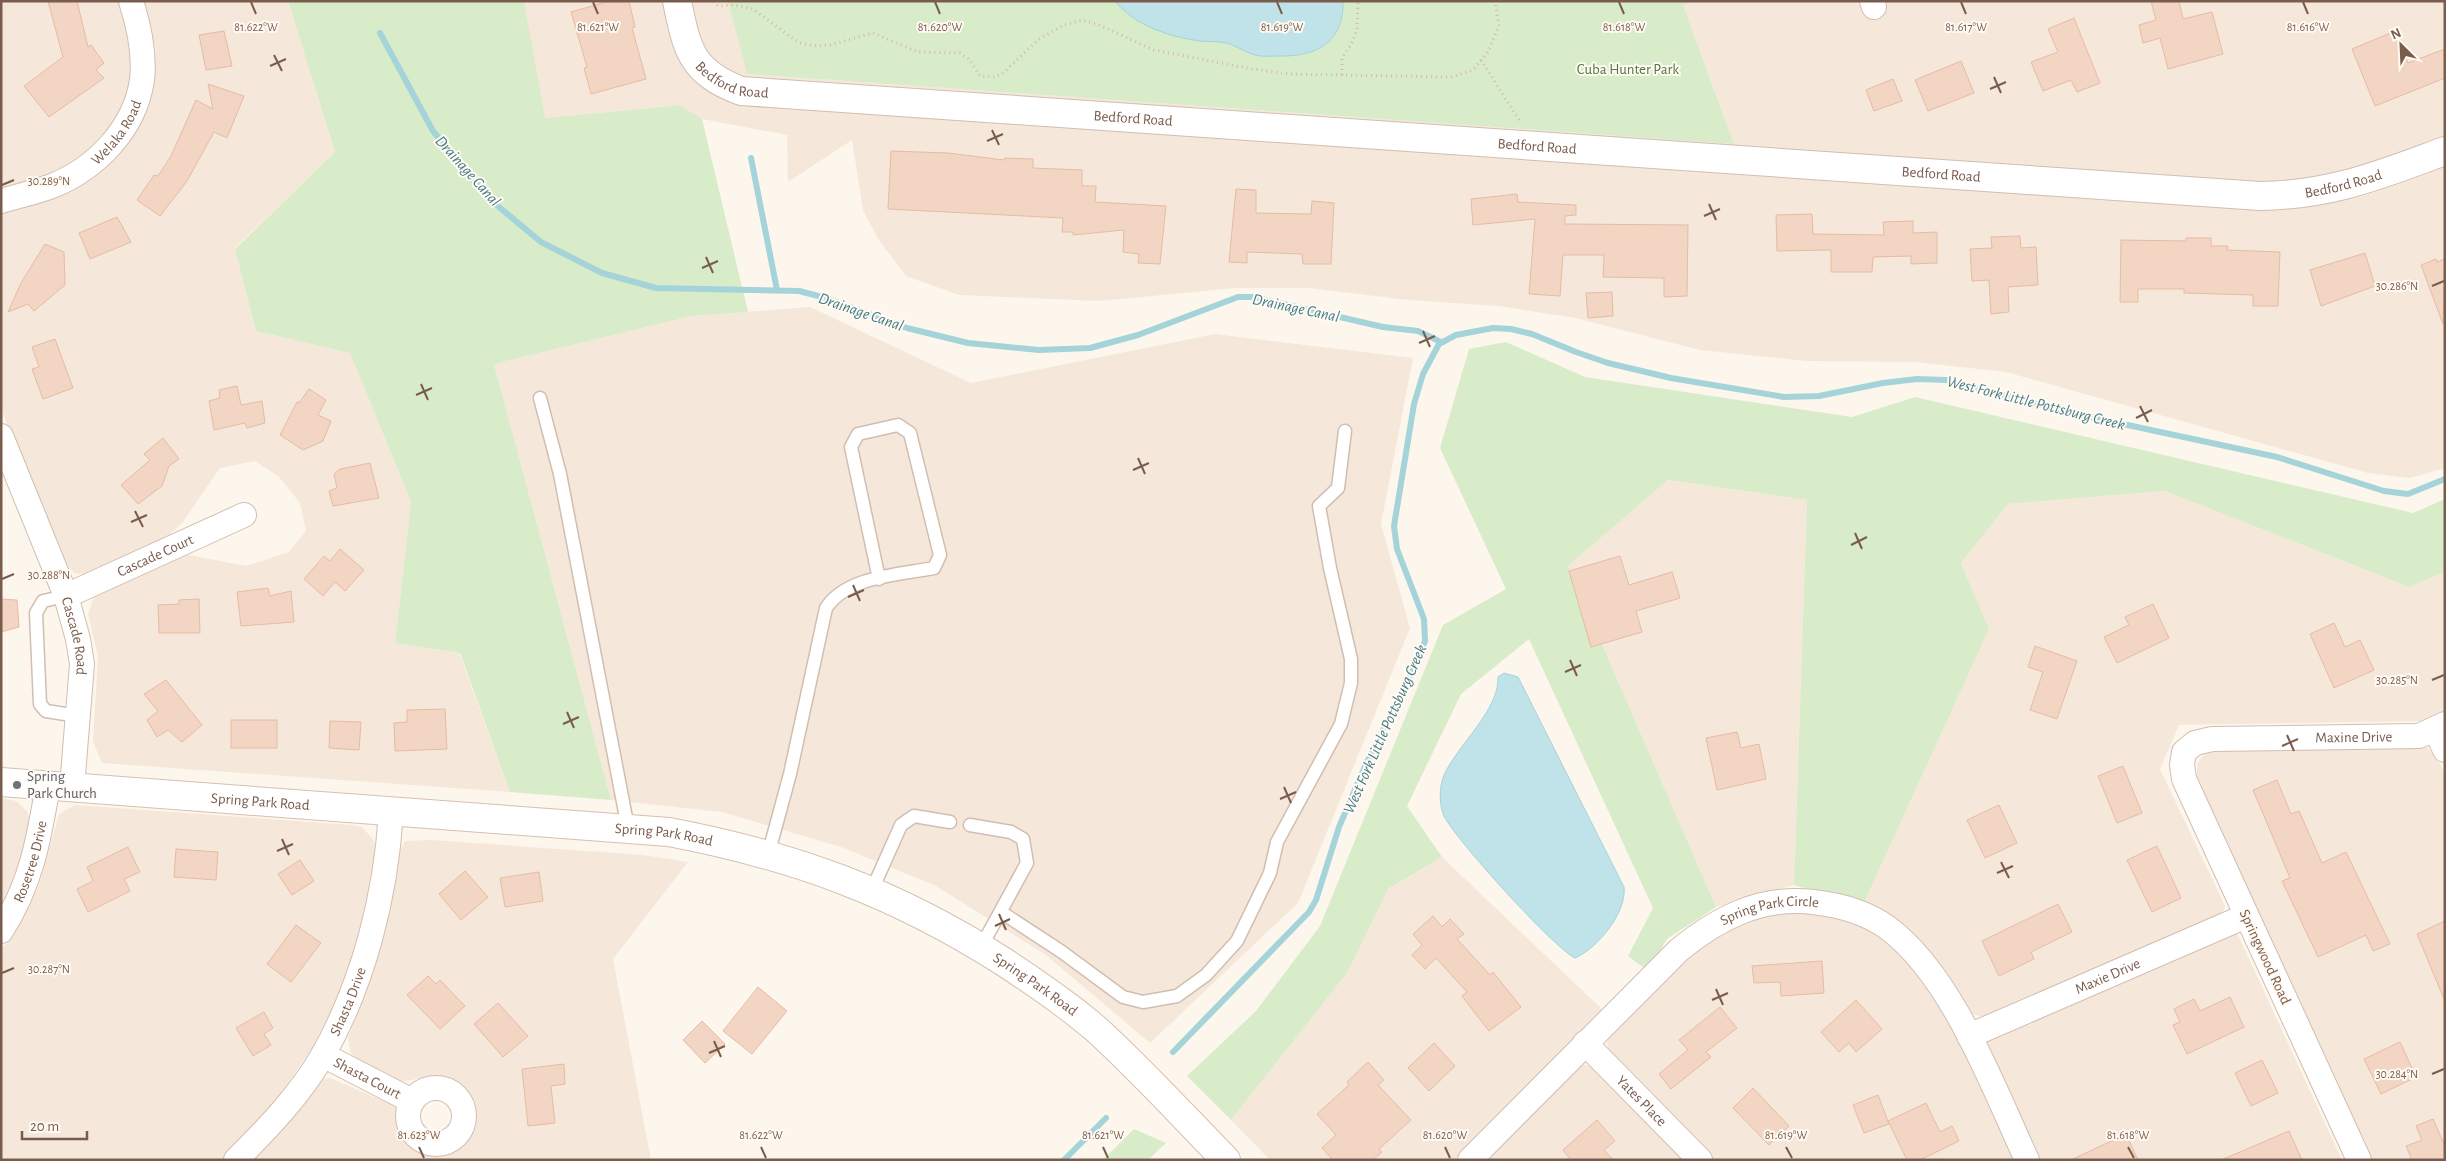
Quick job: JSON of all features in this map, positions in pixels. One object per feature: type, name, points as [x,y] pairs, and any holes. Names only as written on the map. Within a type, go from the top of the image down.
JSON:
[{"type":"street","name":"Welaka Road","points":[[1,201],[53,186],[74,175],[88,167],[115,140],[135,108],[142,79],[139,26],[131,1]]},
{"type":"street","name":"Bedford Road","points":[[677,1],[691,55],[704,71],[721,83],[742,91],[2260,196],[2294,195],[2352,184],[2445,151]]},
{"type":"street","name":"Cascade Road","points":[[1,436],[66,596],[82,664],[78,716],[60,786]]},
{"type":"street","name":"Cascade Court","points":[[66,596],[244,515]]},
{"type":"street","points":[[2440,726],[2445,750]]},
{"type":"street","name":"Maxine Drive","points":[[2184,752],[2195,743],[2212,740],[2419,736],[2440,726]]},
{"type":"street","name":"Springwood Road","points":[[2184,752],[2182,765],[2184,779],[2359,1160]]},
{"type":"street","name":"Spring Park Road","points":[[1,782],[628,828],[669,832],[727,843],[768,855],[872,890],[929,917],[981,947],[1059,999],[1096,1030],[1226,1160]]},
{"type":"street","name":"Rosetree Drive","points":[[1,932],[12,915],[30,874],[60,786]]},
{"type":"street","name":"Shasta Drive","points":[[236,1160],[275,1121],[323,1055],[358,982],[374,921],[390,836],[391,812]]},
{"type":"street","name":"Spring Park Circle","points":[[1470,1160],[1585,1043],[1679,950],[1701,931],[1750,907],[1778,901],[1802,900],[1841,906],[1864,914],[1888,928],[1927,968],[1969,1036],[2027,1160]]},
{"type":"street","name":"Maxie Drive","points":[[1969,1036],[2246,916]]},
{"type":"street","name":"Yates Place","points":[[1585,1043],[1700,1160]]},
{"type":"street","name":"Shasta Court","points":[[323,1055],[412,1101]]},
{"type":"lane","points":[[540,398],[560,474],[628,828]]},
{"type":"lane","points":[[768,855],[790,774],[826,608],[834,596],[851,587],[879,579],[934,568],[940,555],[910,433],[898,425],[858,434],[851,447],[879,579]]},
{"type":"lane","points":[[1001,912],[1062,952],[1123,997],[1142,1002],[1177,996],[1206,975],[1237,941],[1270,873],[1277,842],[1341,724],[1350,682],[1351,659],[1330,568],[1319,506],[1338,488],[1345,431]]},
{"type":"lane","points":[[66,596],[43,601],[36,613],[40,704],[46,711],[78,716]]},
{"type":"lane","points":[[872,890],[901,825],[914,816],[950,822]]},
{"type":"lane","points":[[970,825],[1011,832],[1023,839],[1027,863],[981,947]]},
{"type":"path","points":[[714,1],[718,6],[734,5],[753,9],[800,43],[830,45],[873,33],[918,52],[960,53],[980,76],[987,78],[994,77],[1010,69],[1039,39],[1064,25],[1082,20],[1099,24],[1136,44],[1172,55],[1289,74],[1451,78],[1468,73],[1482,60],[1494,40],[1499,26],[1495,1]]},
{"type":"path","points":[[1342,75],[1342,58],[1353,41],[1357,28],[1358,1]]},
{"type":"path","points":[[1482,60],[1515,117],[1525,124]]},
{"type":"shaded area","points":[[1,1],[123,1],[131,27],[131,91],[112,130],[75,166],[1,192]]},
{"type":"shaded area","points":[[142,1],[288,1],[335,152],[235,248],[256,331],[350,353],[411,502],[395,643],[459,653],[510,792],[102,763],[93,742],[98,656],[88,614],[95,594],[179,553],[246,566],[289,552],[306,531],[300,503],[279,477],[255,461],[220,468],[182,523],[160,543],[92,576],[74,573],[59,554],[1,409],[1,210],[68,190],[116,158],[146,109],[156,50]]},
{"type":"shaded area","points":[[524,1],[729,1],[748,74],[1734,144],[1683,5],[1695,1],[2445,1],[2445,468],[2410,478],[2368,473],[2006,372],[1915,362],[1806,361],[1700,350],[1575,318],[1498,306],[1408,300],[1309,288],[1236,288],[1100,301],[959,295],[906,276],[878,239],[863,210],[852,140],[788,182],[787,135],[702,119],[680,105],[544,118]]},
{"type":"shaded area","points":[[810,307],[971,383],[1215,334],[1413,358],[1381,524],[1410,628],[1298,903],[1150,1043],[1046,955],[936,886],[841,847],[722,812],[611,800],[494,364],[692,316]]},
{"type":"shaded area","points":[[1668,480],[1807,500],[1794,885],[1716,907],[1568,566]]},
{"type":"shaded area","points":[[2165,491],[2409,587],[2445,572],[2445,710],[2421,721],[2179,725],[2160,769],[2225,906],[2222,917],[1985,1017],[1968,1013],[1863,905],[1989,629],[1961,563],[2008,504]]},
{"type":"shaded area","points":[[2426,747],[2437,758],[2445,774],[2445,1160],[2368,1160],[2197,787],[2197,764],[2204,754],[2215,749]]},
{"type":"shaded area","points":[[1,798],[16,801],[27,811],[31,826],[15,888],[1,910]]},
{"type":"shaded area","points":[[75,805],[353,825],[362,827],[374,841],[377,857],[348,980],[310,1051],[265,1116],[224,1160],[1,1160],[1,949],[7,942],[39,885],[59,814]]},
{"type":"shaded area","points":[[431,840],[643,855],[688,862],[613,959],[651,1160],[252,1160],[266,1147],[314,1086],[323,1079],[330,1078],[398,1107],[402,1132],[415,1150],[439,1156],[463,1145],[476,1127],[475,1103],[462,1087],[435,1076],[399,1082],[357,1061],[350,1051],[348,1038],[374,967],[398,854],[405,841]]},
{"type":"shaded area","points":[[1442,857],[1605,1012],[1454,1160],[1270,1160],[1231,1120],[1347,973],[1382,893]]},
{"type":"shaded area","points":[[1788,911],[1824,913],[1864,924],[1883,935],[1912,965],[1946,1012],[2015,1160],[1711,1160],[1610,1058],[1607,1043],[1609,1030],[1672,966],[1740,921]]},
{"type":"shaded area","points":[[2228,932],[2238,935],[2342,1160],[2035,1160],[1985,1054],[1988,1040]]},
{"type":"shaded area","points":[[1578,1065],[1590,1065],[1601,1070],[1689,1160],[1481,1160]]},
{"type":"green space","points":[[288,1],[524,1],[545,118],[680,105],[702,119],[748,312],[692,316],[494,364],[611,800],[510,792],[460,653],[395,643],[411,502],[350,353],[256,331],[235,249],[335,152]]},
{"type":"green space","name":"Cuba Hunter Park","points":[[728,1],[1695,1],[1683,5],[1734,144],[747,74]]},
{"type":"green space","points":[[1506,342],[1585,377],[1852,417],[1915,397],[2413,513],[2445,499],[2445,572],[2409,587],[2165,491],[2008,504],[1961,563],[1989,629],[1863,905],[1794,885],[1807,500],[1668,480],[1568,566],[1716,907],[1667,939],[1648,971],[1628,956],[1653,908],[1529,639],[1461,694],[1407,806],[1442,857],[1388,889],[1347,973],[1231,1120],[1187,1076],[1256,1011],[1320,926],[1443,625],[1506,589],[1440,448],[1469,349]]},
{"type":"green space","points":[[1134,1129],[1166,1143],[1148,1160],[1103,1160]]},
{"type":"water","points":[[1115,1],[1343,1],[1339,27],[1325,45],[1304,54],[1261,56],[1227,43],[1177,37],[1154,29],[1132,17]]},
{"type":"water","points":[[1504,673],[1518,677],[1624,887],[1624,897],[1616,918],[1593,946],[1575,958],[1547,935],[1506,892],[1466,846],[1442,812],[1440,790],[1444,775],[1485,714],[1497,689],[1498,677]]},
{"type":"building","points":[[48,1],[77,1],[88,47],[91,45],[104,63],[96,70],[104,78],[49,117],[24,86],[63,57]]},
{"type":"building","points":[[610,1],[629,1],[635,27],[632,28],[646,79],[591,94],[584,68],[587,67],[571,12]]},
{"type":"building","points":[[2151,1],[2179,1],[2183,19],[2212,12],[2223,54],[2168,69],[2160,38],[2143,43],[2139,25],[2156,20]]},
{"type":"building","points":[[2074,18],[2100,83],[2077,92],[2071,80],[2043,91],[2031,62],[2058,52],[2048,29]]},
{"type":"building","points":[[224,31],[232,66],[206,70],[199,35]]},
{"type":"building","points":[[2395,31],[2408,63],[2445,49],[2445,78],[2375,106],[2352,49]]},
{"type":"building","points":[[1961,61],[1974,93],[1928,111],[1915,80]]},
{"type":"building","points":[[1893,79],[1902,101],[1874,111],[1866,90]]},
{"type":"building","points":[[208,84],[244,96],[227,138],[214,132],[187,181],[160,216],[137,200],[154,175],[158,176],[171,156],[196,100],[213,109]]},
{"type":"building","points":[[891,151],[948,153],[1004,160],[1005,158],[1033,159],[1033,168],[1082,170],[1082,186],[1096,186],[1095,202],[1166,206],[1160,264],[1138,263],[1139,254],[1123,252],[1124,230],[1073,235],[1073,232],[1062,232],[1063,218],[888,209]]},
{"type":"building","points":[[1236,189],[1256,190],[1256,213],[1311,214],[1312,201],[1334,203],[1331,264],[1303,264],[1302,254],[1247,252],[1247,263],[1229,262]]},
{"type":"building","points":[[1517,194],[1518,202],[1576,205],[1576,215],[1565,216],[1565,224],[1688,225],[1687,296],[1664,297],[1664,278],[1603,277],[1604,255],[1563,255],[1560,296],[1529,294],[1535,219],[1473,225],[1471,199]]},
{"type":"building","points":[[1812,214],[1813,234],[1884,235],[1883,222],[1913,221],[1913,233],[1937,232],[1937,263],[1911,264],[1911,256],[1873,257],[1872,272],[1831,272],[1831,250],[1777,251],[1776,215]]},
{"type":"building","points":[[117,217],[131,242],[90,259],[79,233]]},
{"type":"building","points":[[2020,236],[2021,248],[2036,247],[2038,285],[2008,287],[2009,312],[1991,314],[1989,280],[1972,281],[1970,249],[1992,248],[1991,237]]},
{"type":"building","points":[[2186,238],[2211,238],[2211,246],[2228,246],[2227,250],[2280,252],[2278,306],[2253,306],[2253,295],[2184,293],[2184,289],[2138,289],[2138,302],[2120,302],[2121,240],[2186,241]]},
{"type":"building","points":[[45,244],[64,252],[65,285],[34,311],[28,304],[8,312],[21,283]]},
{"type":"building","points":[[2365,253],[2375,286],[2321,306],[2310,270]]},
{"type":"building","points":[[2436,259],[2437,262],[2445,259],[2443,324],[2421,265]]},
{"type":"building","points":[[1612,292],[1613,316],[1588,318],[1586,293]]},
{"type":"building","points":[[55,339],[73,388],[43,399],[32,369],[39,367],[32,347]]},
{"type":"building","points":[[237,386],[241,405],[262,401],[265,423],[247,428],[245,423],[214,430],[209,401],[220,398],[219,390]]},
{"type":"building","points":[[309,389],[326,400],[318,415],[331,421],[323,441],[303,450],[280,435],[297,402],[299,403]]},
{"type":"building","points":[[163,438],[179,459],[169,466],[162,486],[138,504],[121,485],[150,460],[144,454]]},
{"type":"building","points":[[370,463],[379,498],[333,506],[329,491],[337,488],[334,474],[340,469]]},
{"type":"building","points":[[340,549],[364,570],[345,591],[335,582],[323,596],[304,579],[324,556],[330,561]]},
{"type":"building","points":[[1620,556],[1629,585],[1672,572],[1680,598],[1636,611],[1642,632],[1591,647],[1569,571]]},
{"type":"building","points":[[268,588],[270,596],[291,591],[294,622],[241,626],[237,592]]},
{"type":"building","points":[[1,599],[17,600],[19,627],[1,632]]},
{"type":"building","points":[[199,599],[200,633],[159,633],[158,605],[179,604],[179,600]]},
{"type":"building","points":[[2153,604],[2169,638],[2117,663],[2104,637],[2129,625],[2125,617]]},
{"type":"building","points":[[2334,623],[2345,647],[2360,640],[2374,670],[2334,688],[2310,634]]},
{"type":"building","points":[[2035,646],[2077,661],[2057,719],[2030,710],[2043,672],[2028,667]]},
{"type":"building","points":[[166,680],[202,725],[182,742],[168,730],[157,737],[147,720],[158,711],[144,694]]},
{"type":"building","points":[[445,709],[447,749],[395,751],[394,723],[407,722],[407,710]]},
{"type":"building","points":[[231,720],[277,720],[277,748],[231,748]]},
{"type":"building","points":[[330,721],[361,722],[359,750],[329,748]]},
{"type":"building","points":[[1737,732],[1741,748],[1759,744],[1766,779],[1717,790],[1706,738]]},
{"type":"building","points":[[2123,766],[2142,813],[2117,823],[2098,776]]},
{"type":"building","points":[[2277,780],[2291,814],[2299,811],[2322,863],[2346,852],[2390,944],[2373,951],[2366,935],[2318,957],[2282,881],[2290,878],[2253,790]]},
{"type":"building","points":[[1999,805],[2017,843],[1985,858],[1967,820]]},
{"type":"building","points":[[2157,846],[2181,898],[2152,912],[2127,860]]},
{"type":"building","points":[[128,847],[140,872],[124,879],[130,891],[88,912],[77,889],[93,881],[87,867]]},
{"type":"building","points":[[176,849],[218,852],[216,880],[174,877]]},
{"type":"building","points":[[300,860],[314,881],[292,895],[278,874]]},
{"type":"building","points":[[465,871],[488,897],[461,920],[439,894]]},
{"type":"building","points":[[539,872],[543,901],[505,907],[500,878]]},
{"type":"building","points":[[2058,904],[2072,932],[2031,952],[2034,959],[1999,976],[1982,941]]},
{"type":"building","points":[[1433,916],[1442,927],[1450,919],[1464,934],[1457,939],[1490,975],[1493,972],[1521,1007],[1489,1031],[1462,996],[1467,992],[1436,958],[1425,969],[1412,955],[1422,945],[1413,934]]},
{"type":"building","points":[[2445,921],[2445,999],[2444,999],[2417,934]]},
{"type":"building","points":[[296,925],[321,943],[291,982],[267,964]]},
{"type":"building","points":[[1822,961],[1824,993],[1781,996],[1780,982],[1754,983],[1752,966]]},
{"type":"building","points":[[428,976],[436,984],[440,980],[465,1006],[440,1029],[407,995]]},
{"type":"building","points":[[758,987],[787,1011],[752,1054],[723,1031]]},
{"type":"building","points":[[2230,997],[2244,1027],[2187,1054],[2173,1025],[2180,1022],[2174,1009],[2194,999],[2200,1011]]},
{"type":"building","points":[[1856,1000],[1882,1029],[1856,1052],[1849,1043],[1839,1052],[1821,1032]]},
{"type":"building","points":[[498,1003],[528,1036],[503,1057],[474,1024]]},
{"type":"building","points":[[1720,1007],[1737,1028],[1706,1052],[1711,1057],[1671,1089],[1659,1074],[1688,1050],[1679,1040]]},
{"type":"building","points":[[264,1012],[273,1028],[264,1034],[271,1045],[253,1056],[236,1028]]},
{"type":"building","points":[[702,1021],[725,1044],[705,1063],[683,1040]]},
{"type":"building","points":[[2400,1042],[2416,1077],[2381,1094],[2364,1059]]},
{"type":"building","points":[[1434,1043],[1455,1066],[1429,1091],[1408,1068]]},
{"type":"building","points":[[2262,1060],[2278,1093],[2251,1106],[2235,1073]]},
{"type":"building","points":[[1368,1062],[1384,1080],[1378,1085],[1411,1120],[1379,1149],[1382,1152],[1373,1160],[1333,1160],[1322,1148],[1336,1135],[1317,1114],[1349,1085],[1347,1082]]},
{"type":"building","points":[[564,1064],[565,1084],[551,1086],[555,1123],[528,1126],[522,1069]]},
{"type":"building","points":[[1753,1088],[1789,1126],[1769,1145],[1733,1108]]},
{"type":"building","points":[[1878,1095],[1889,1124],[1864,1133],[1853,1105]]},
{"type":"building","points":[[1926,1103],[1940,1132],[1952,1126],[1959,1141],[1920,1160],[1907,1160],[1888,1121]]},
{"type":"building","points":[[2433,1119],[2445,1146],[2445,1160],[2412,1160],[2406,1146],[2422,1140],[2416,1126]]},
{"type":"building","points":[[1597,1120],[1615,1141],[1604,1150],[1613,1160],[1571,1160],[1563,1150]]},
{"type":"building","points":[[2289,1131],[2302,1160],[2221,1160]]},
{"type":"building","points":[[2126,1134],[2138,1160],[2071,1160]]},
{"type":"waterway","name":"Drainage Canal","points":[[380,33],[433,131],[487,197],[541,242],[602,273],[656,288],[799,291],[826,298],[907,328],[968,343],[1039,350],[1090,348],[1138,335],[1238,297],[1253,297],[1383,327],[1418,331],[1441,342]]},
{"type":"waterway","points":[[751,158],[777,290]]},
{"type":"waterway","name":"West Fork Little Pottsburg Creek","points":[[1173,1052],[1309,912],[1316,900],[1339,827],[1367,762],[1416,664],[1425,641],[1424,619],[1397,549],[1394,526],[1414,404],[1423,374],[1439,344],[1456,335],[1493,328],[1511,329],[1532,334],[1608,363],[1671,378],[1784,397],[1819,396],[1883,383],[1917,379],[1946,380],[2076,414],[2277,457],[2384,491],[2408,494],[2445,479]]},
{"type":"waterway","name":"West Fork Little Pottsburg Creek","points":[[1064,1160],[1106,1118]]},
{"type":"place","name":"Spring Park Church","points":[[17,785]]}]
